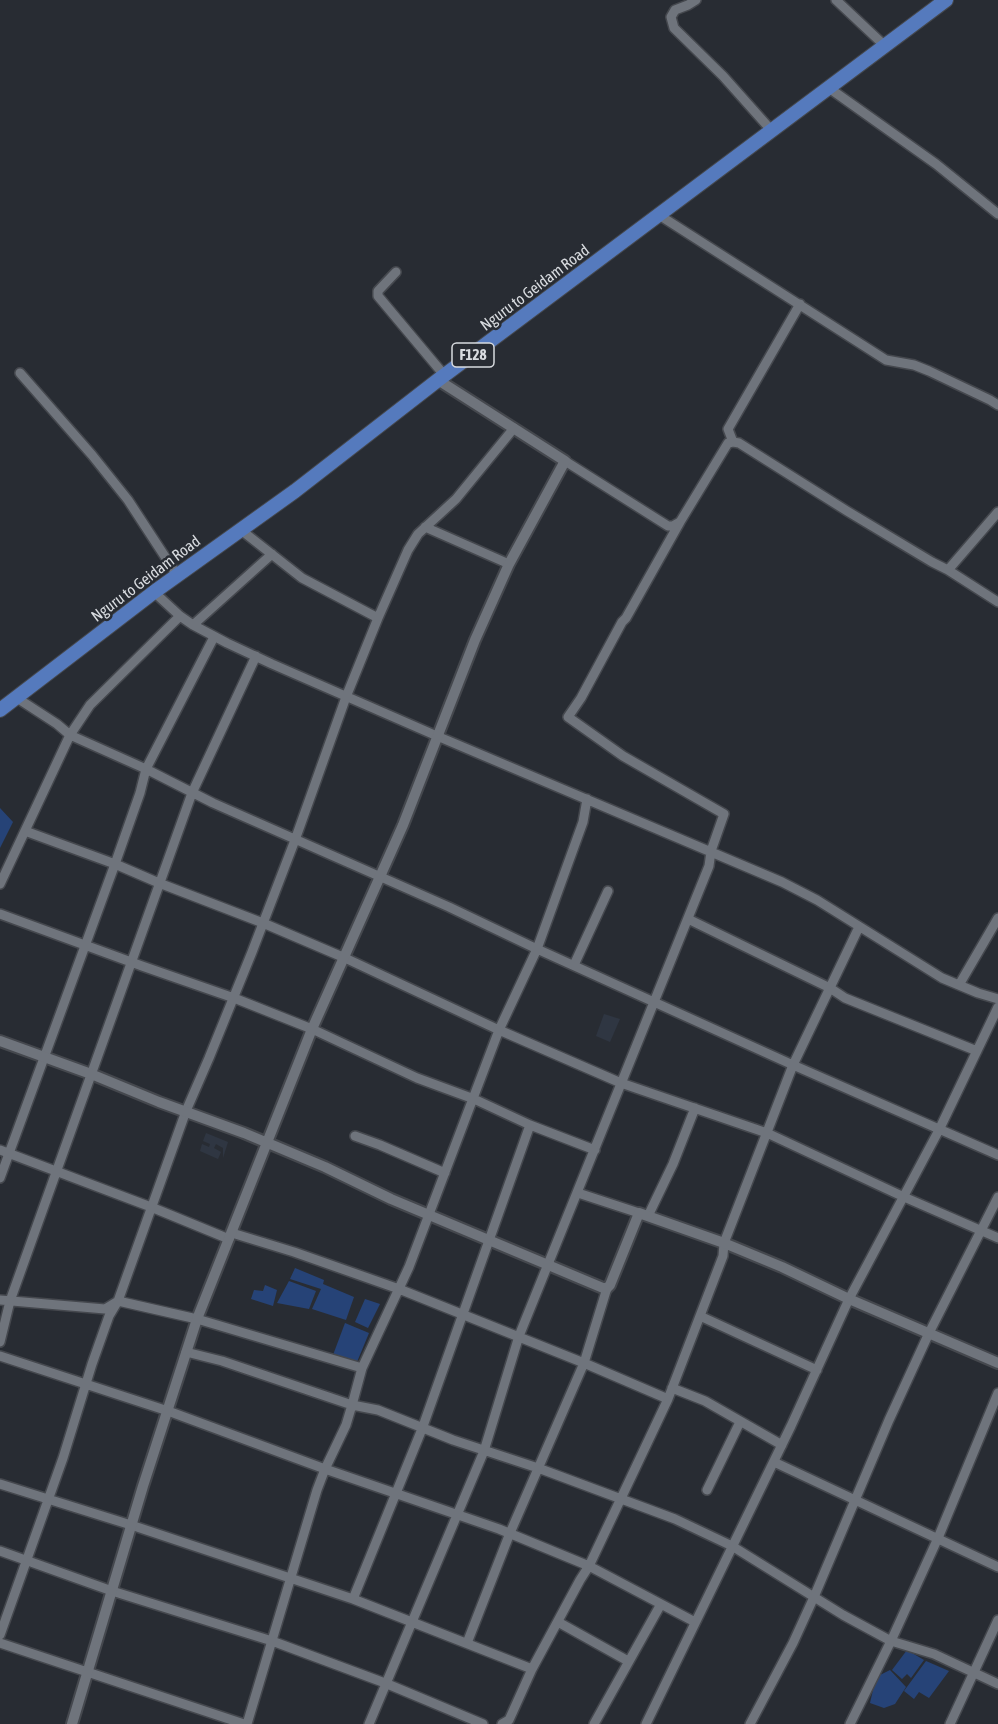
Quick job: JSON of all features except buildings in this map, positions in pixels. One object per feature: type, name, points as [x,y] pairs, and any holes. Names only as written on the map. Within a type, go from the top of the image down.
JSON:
[{"type":"main road","name":"Nguru to Geidam Road","points":[[0,710],[154,592],[295,491],[441,378],[946,0]]},
{"type":"street","points":[[696,0],[675,10],[671,17],[674,28],[723,76],[772,131]]},
{"type":"street","points":[[836,0],[885,46]]},
{"type":"street","points":[[829,88],[936,164],[998,214]]},
{"type":"street","points":[[659,215],[886,360],[904,362],[929,370],[998,405]]},
{"type":"street","points":[[396,272],[378,291],[378,296],[441,378],[514,428],[668,525],[673,526],[680,522]]},
{"type":"street","points":[[733,442],[728,429],[800,304]]},
{"type":"street","points":[[20,373],[128,500],[177,575]]},
{"type":"street","points":[[0,1635],[49,1499],[109,1316],[118,1301],[186,1111],[234,998],[295,840],[346,696],[378,618],[408,550],[418,534],[456,499],[514,428]]},
{"type":"street","points":[[369,1724],[484,1451],[519,1336],[709,866],[711,851],[724,814],[623,756],[568,717],[581,698],[680,522],[728,444],[733,442],[739,443],[998,602]]},
{"type":"street","points":[[72,1724],[197,1319],[312,1029],[403,825],[475,640],[509,564],[565,461]]},
{"type":"street","points":[[948,570],[998,512]]},
{"type":"street","points":[[425,527],[509,564]]},
{"type":"street","points":[[241,530],[302,578],[378,618]]},
{"type":"street","points":[[193,625],[272,554]]},
{"type":"street","points":[[154,592],[180,616],[214,637],[437,736],[782,882],[816,900],[942,978],[998,999]]},
{"type":"street","points":[[0,884],[70,735],[90,705],[180,616]]},
{"type":"street","points":[[0,1178],[4,1151],[45,1057],[140,793],[146,769],[214,637]]},
{"type":"street","points":[[0,1342],[10,1301],[192,793],[256,656]]},
{"type":"street","points":[[17,698],[70,735],[146,769],[192,793],[449,907],[793,1065],[998,1155]]},
{"type":"street","points":[[0,1643],[245,1724],[325,1468],[346,1425],[362,1368],[409,1267],[499,1030],[537,949],[583,822],[587,800]]},
{"type":"street","points":[[25,831],[263,923],[621,1083],[767,1133],[998,1238]]},
{"type":"street","points":[[574,965],[608,891]]},
{"type":"street","points":[[0,914],[234,998],[312,1029],[417,1078],[474,1099],[530,1125],[595,1150]]},
{"type":"street","points":[[959,985],[998,918]]},
{"type":"street","points":[[687,919],[830,988],[845,998],[977,1050]]},
{"type":"street","points":[[502,1724],[508,1720],[532,1669],[579,1580],[589,1566],[668,1399],[723,1256],[724,1243],[793,1065],[859,927]]},
{"type":"street","points":[[646,1724],[774,1462],[849,1299],[939,1130],[998,1007]]},
{"type":"street","points":[[0,1041],[268,1143],[489,1241],[607,1288]]},
{"type":"street","points":[[467,1643],[510,1533],[584,1363],[607,1288],[610,1286],[643,1214],[673,1164],[695,1108]]},
{"type":"street","points":[[352,1599],[422,1429],[530,1125]]},
{"type":"street","points":[[355,1136],[445,1173]]},
{"type":"street","points":[[4,1151],[230,1236],[294,1252],[399,1289],[519,1336],[668,1399]]},
{"type":"street","points":[[578,1192],[724,1243],[998,1363]]},
{"type":"street","points":[[750,1724],[793,1643],[929,1334],[998,1197]]},
{"type":"street","points":[[0,1300],[105,1309],[118,1301],[197,1319],[362,1368]]},
{"type":"street","points":[[700,1316],[817,1370]]},
{"type":"street","points":[[186,1352],[222,1361],[352,1405],[378,1410],[422,1429],[538,1468],[675,1519],[732,1546],[814,1598],[891,1641],[934,1654],[998,1684]]},
{"type":"street","points":[[0,1356],[168,1411],[510,1533],[589,1566],[695,1622]]},
{"type":"street","points":[[672,1388],[705,1401],[782,1445]]},
{"type":"street","points":[[850,1724],[938,1538],[998,1393]]},
{"type":"street","points":[[707,1490],[740,1422]]},
{"type":"street","points":[[774,1462],[998,1567]]},
{"type":"street","points":[[0,1484],[132,1525],[352,1599],[532,1669]]},
{"type":"street","points":[[0,1551],[112,1591],[272,1641],[385,1683],[483,1724]]},
{"type":"street","points":[[594,1724],[661,1604]]},
{"type":"street","points":[[950,1724],[998,1620]]},
{"type":"street","points":[[558,1622],[628,1661]]},
{"type":"shaded area","points":[[0,808],[13,822],[0,848]]},
{"type":"shaded area","points":[[604,1014],[620,1019],[610,1042],[596,1036]]},
{"type":"shaded area","points":[[206,1133],[228,1142],[223,1158],[223,1148],[216,1144],[214,1148],[221,1152],[218,1159],[200,1151],[202,1144],[209,1147],[210,1144],[203,1141]]},
{"type":"shaded area","points":[[295,1268],[324,1280],[323,1284],[354,1297],[346,1320],[312,1309],[321,1289],[290,1279]]},
{"type":"shaded area","points":[[289,1281],[316,1291],[309,1309],[277,1303]]},
{"type":"shaded area","points":[[265,1285],[277,1290],[273,1306],[251,1299],[254,1290],[263,1291]]},
{"type":"shaded area","points":[[365,1299],[380,1304],[368,1328],[355,1322]]},
{"type":"shaded area","points":[[345,1323],[369,1333],[357,1362],[333,1355]]},
{"type":"shaded area","points":[[907,1650],[924,1660],[911,1678],[907,1674],[902,1679],[892,1670]]},
{"type":"shaded area","points":[[926,1661],[949,1671],[929,1698],[919,1692],[914,1699],[904,1691]]},
{"type":"shaded area","points":[[890,1670],[906,1687],[895,1704],[884,1708],[870,1703],[876,1677]]}]
